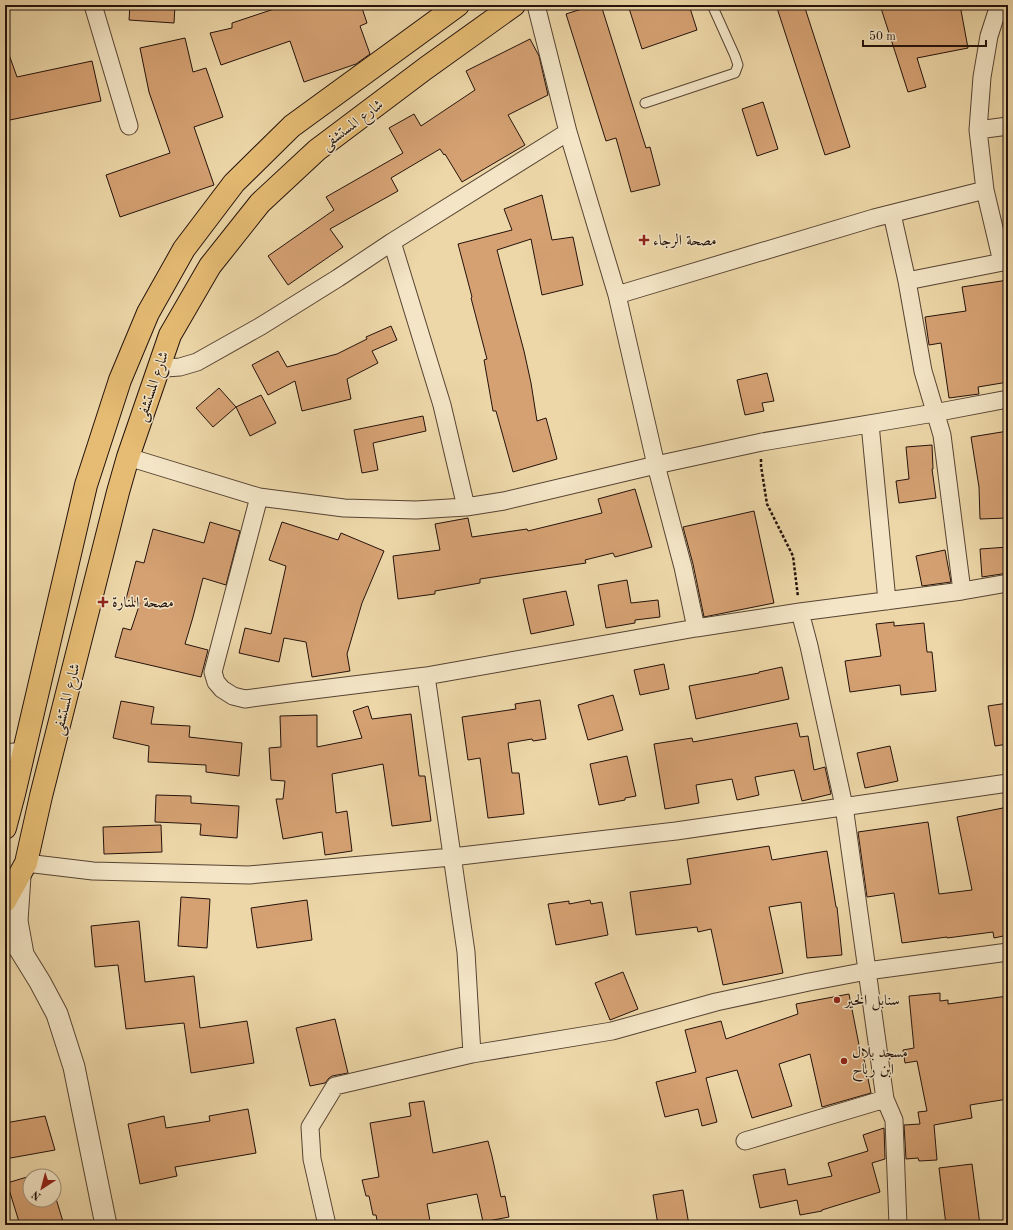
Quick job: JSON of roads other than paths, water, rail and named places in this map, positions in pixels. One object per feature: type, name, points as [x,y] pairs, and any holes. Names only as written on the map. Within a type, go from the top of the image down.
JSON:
[{"type":"main road","name":"شارع المستشفى","points":[[5,901],[23,869],[118,492],[156,372],[170,335],[210,266],[260,202],[318,150],[426,68],[514,5]]},
{"type":"main road","name":"شارع المستشفى","points":[[5,828],[15,752],[88,478],[120,380],[148,313],[184,249],[234,183],[292,126],[453,6]]},
{"type":"street","points":[[93,5],[129,126]]},
{"type":"street","points":[[536,5],[568,132],[617,295],[656,465],[696,628]]},
{"type":"street","points":[[907,281],[1005,261],[985,190],[978,130],[982,77],[989,36],[999,5]]},
{"type":"street","points":[[978,130],[1008,126]]},
{"type":"street","points":[[156,372],[165,368],[180,367],[197,362],[216,352],[331,282],[568,132]]},
{"type":"street","points":[[617,295],[874,218],[985,190]]},
{"type":"street","points":[[892,214],[907,281],[923,371],[934,413],[942,435],[962,591]]},
{"type":"street","points":[[392,242],[442,405],[466,507]]},
{"type":"street","points":[[128,457],[259,497],[344,508],[416,510],[466,507],[504,502],[656,465],[762,442],[1008,399]]},
{"type":"street","points":[[870,424],[887,601]]},
{"type":"street","points":[[259,497],[213,672],[216,682],[222,689],[245,700],[426,676],[696,628],[800,612],[962,591],[1008,583]]},
{"type":"street","points":[[800,612],[809,646],[844,806],[885,1099],[894,1120],[898,1225]]},
{"type":"street","points":[[426,676],[466,952],[472,1054]]},
{"type":"street","points":[[106,1225],[74,1067],[58,1014],[40,982],[14,950],[23,869],[249,875],[452,857],[676,831],[1008,783]]},
{"type":"street","points":[[5,935],[19,948],[14,950]]},
{"type":"street","points":[[327,1225],[312,1159],[310,1127],[335,1086],[472,1054],[612,1031],[716,1002],[867,971],[1008,952]]},
{"type":"street","points":[[745,1142],[885,1099]]},
{"type":"lane","points":[[645,103],[735,73],[738,66],[735,56],[712,5]]},
{"type":"place","name":"مصحة الرجاء","points":[[644,240]]},
{"type":"place","name":"مصحة المنارة","points":[[103,602]]},
{"type":"place","name":"سنابل الخير","points":[[837,1000]]},
{"type":"place","name":"مسجد بلال ابن رباح","points":[[844,1061]]}]
